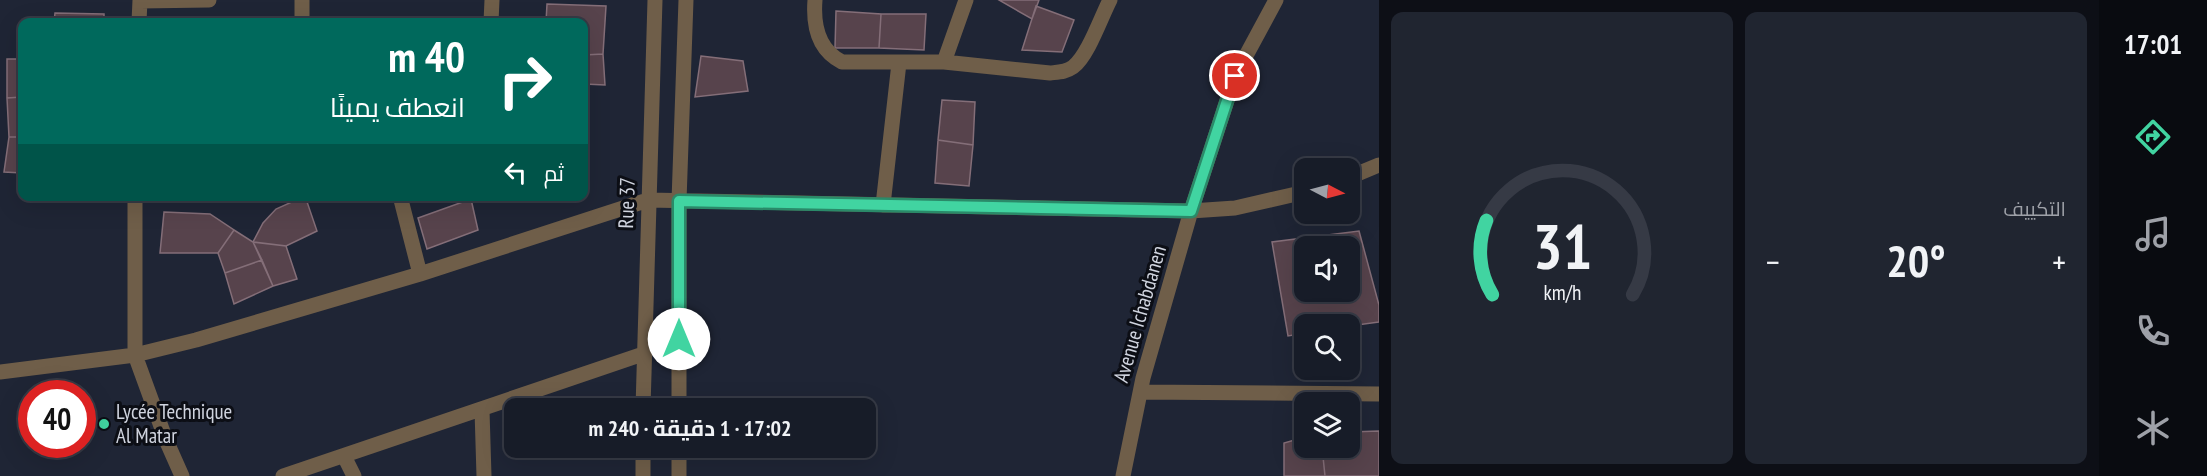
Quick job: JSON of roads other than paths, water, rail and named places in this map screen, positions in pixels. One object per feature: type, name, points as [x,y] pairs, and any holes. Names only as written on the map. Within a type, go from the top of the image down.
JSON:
[{"type":"street","points":[[139,18],[140,1],[209,0]]},
{"type":"street","points":[[302,0],[302,18]]},
{"type":"street","points":[[491,18],[492,0]]},
{"type":"street","name":"Rue 37","points":[[643,398],[655,0]]},
{"type":"street","points":[[679,398],[679,201],[686,0]]},
{"type":"street","points":[[815,0],[818,32],[822,46],[831,56],[842,62],[944,62],[1050,73],[1064,71],[1075,66],[1110,0]]},
{"type":"street","points":[[944,62],[966,0]]},
{"type":"street","name":"Avenue Ichabdanen","points":[[1123,476],[1140,392],[1191,211],[1235,76],[1276,0]]},
{"type":"street","points":[[883,205],[899,63]]},
{"type":"street","points":[[1360,173],[1379,165]]},
{"type":"street","points":[[0,372],[135,355],[196,340],[420,274],[648,200],[1191,211],[1235,208],[1294,195]]},
{"type":"street","points":[[135,201],[135,355],[166,441],[182,476]]},
{"type":"street","points":[[401,201],[420,274]]},
{"type":"street","points":[[283,476],[644,354]]},
{"type":"street","points":[[1140,392],[1379,394]]},
{"type":"street","points":[[483,410],[484,476]]},
{"type":"street","points":[[344,456],[354,476]]},
{"type":"street","points":[[643,458],[643,476]]},
{"type":"street","points":[[679,458],[679,476]]},
{"type":"place","name":"Lycée Technique Al Matar","points":[[104,424]]}]
